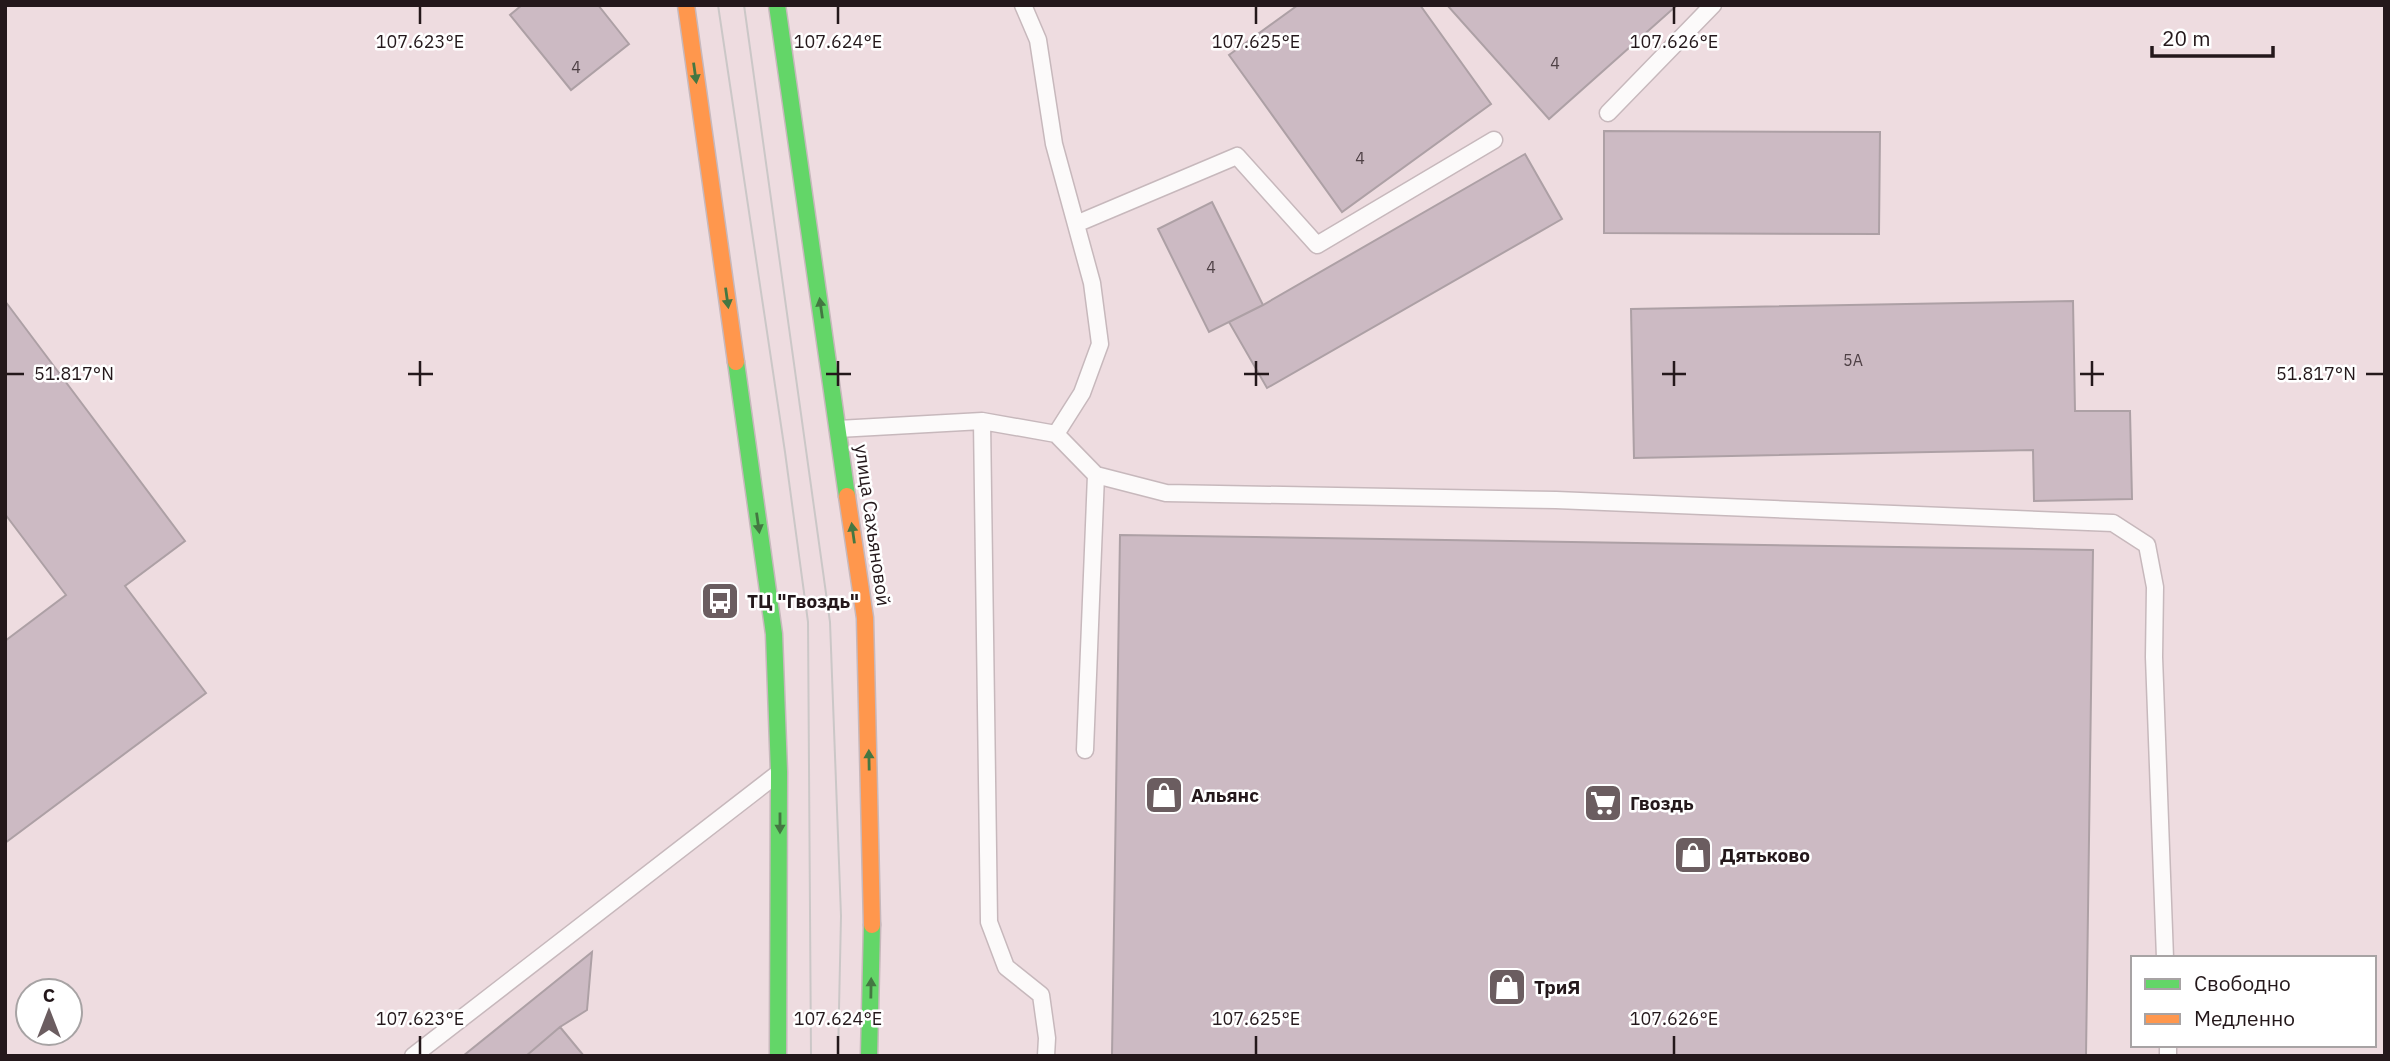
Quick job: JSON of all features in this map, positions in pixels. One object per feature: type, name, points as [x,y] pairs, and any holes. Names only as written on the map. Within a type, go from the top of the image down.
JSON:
[{"type":"main road","points":[[686,5],[774,635],[779,772],[778,1056]]},
{"type":"main road","name":"улица Сахьяновой","points":[[777,5],[866,618],[872,921],[869,1056]]},
{"type":"lane","points":[[1023,5],[1038,40],[1054,144],[1092,283],[1100,344],[1082,393],[1056,434]]},
{"type":"lane","points":[[1608,113],[1713,5]]},
{"type":"lane","points":[[1076,225],[1237,156],[1317,245],[1494,140]]},
{"type":"lane","points":[[838,429],[982,421],[1056,434],[1096,475],[1166,493],[1556,500],[2113,523],[2147,545],[2155,587],[2154,657],[2165,956]]},
{"type":"lane","points":[[982,421],[989,922],[1006,967],[1041,995],[1047,1038],[1046,1056]]},
{"type":"lane","points":[[1085,751],[1096,475]]},
{"type":"lane","points":[[413,1056],[779,772]]},
{"type":"building","points":[[522,5],[598,5],[629,44],[571,90],[510,15]]},
{"type":"building","points":[[1298,5],[1420,5],[1491,104],[1342,212],[1229,55]]},
{"type":"building","points":[[1447,5],[1673,5],[1675,7],[1549,119]]},
{"type":"building","points":[[1604,131],[1880,132],[1879,234],[1604,233]]},
{"type":"building","points":[[1525,154],[1562,219],[1267,388],[1229,322]]},
{"type":"building","points":[[1212,202],[1263,305],[1209,332],[1158,229]]},
{"type":"building","points":[[5,301],[185,541],[125,586],[206,693],[5,843],[5,641],[66,595],[5,514]]},
{"type":"building","points":[[2073,301],[2075,411],[2130,411],[2132,499],[2034,501],[2033,450],[1634,458],[1631,309]]},
{"type":"building","name":"Гвоздь","points":[[1120,535],[2093,550],[2086,1056],[1112,1056]]},
{"type":"building","points":[[592,952],[587,1010],[560,1027],[526,1056],[463,1056]]},
{"type":"building","points":[[560,1027],[584,1056],[526,1056]]},
{"type":"tram line","points":[[718,5],[808,622],[811,1056]]},
{"type":"tram line","points":[[744,5],[830,622],[841,916],[838,1056]]},
{"type":"traffic: fast","points":[[777,5],[847,496]]},
{"type":"traffic: fast","points":[[736,362],[774,634],[779,772],[778,1056]]},
{"type":"traffic: fast","points":[[869,1056],[872,925]]},
{"type":"traffic: slow","points":[[686,5],[736,362]]},
{"type":"traffic: slow","points":[[847,496],[865,618],[872,925]]},
{"type":"place","name":"ТЦ \"Гвоздь\"","points":[[720,601]]},
{"type":"place","name":"Альянс","points":[[1164,795]]},
{"type":"place","name":"Гвоздь","points":[[1603,803]]},
{"type":"place","name":"Дятьково","points":[[1693,855]]},
{"type":"place","name":"ТриЯ","points":[[1507,987]]}]
